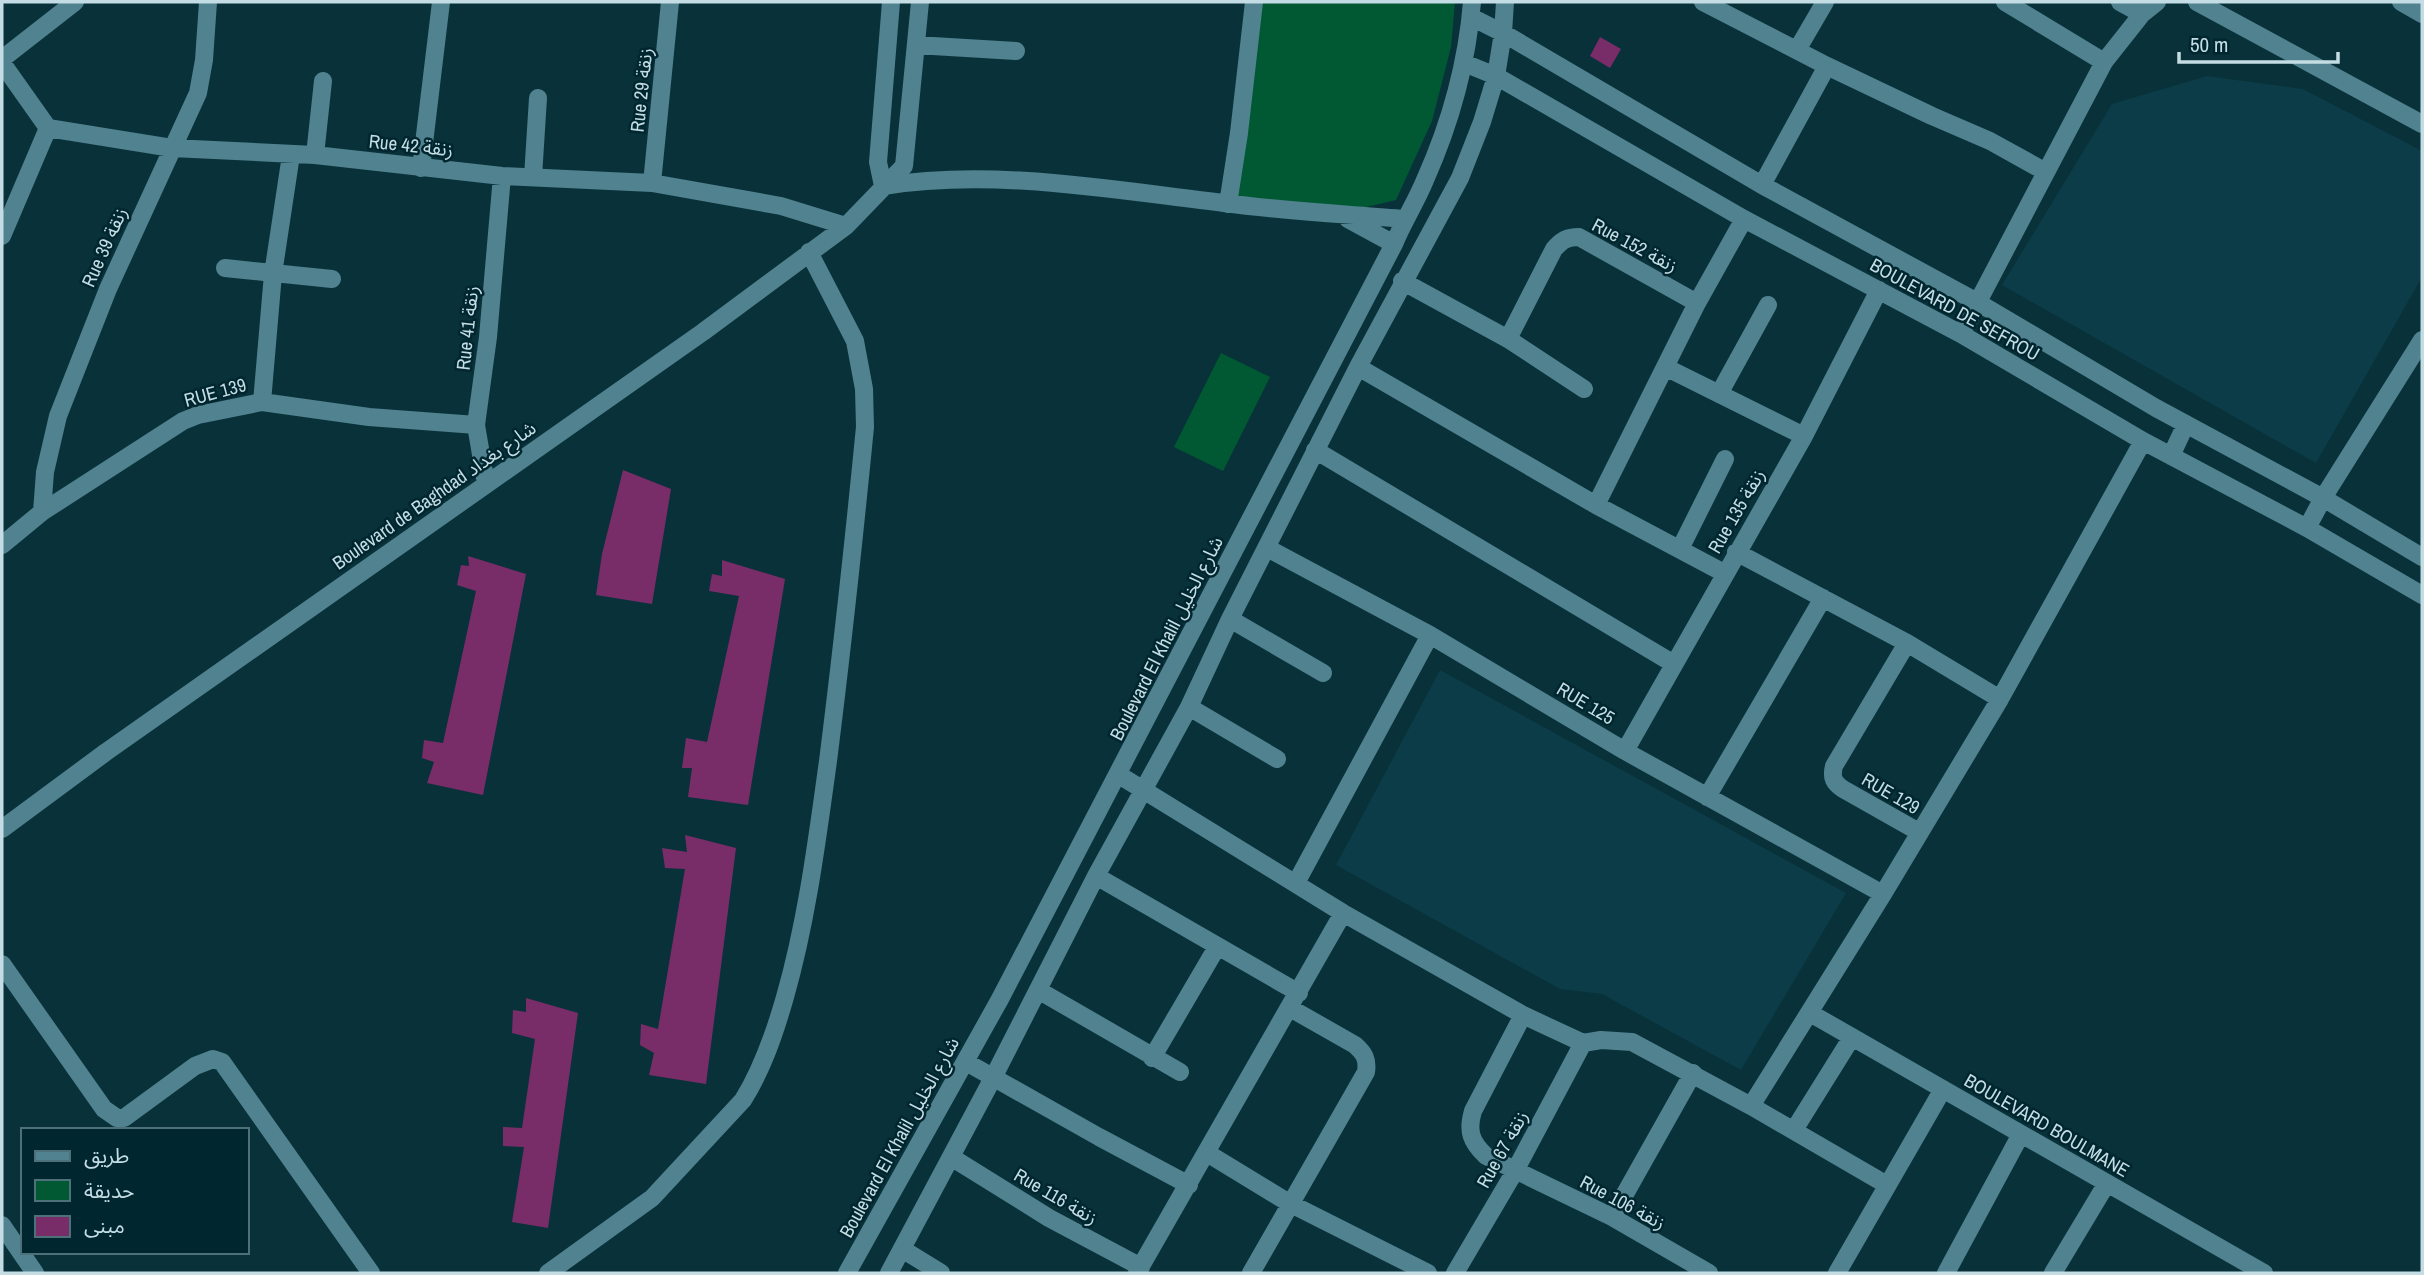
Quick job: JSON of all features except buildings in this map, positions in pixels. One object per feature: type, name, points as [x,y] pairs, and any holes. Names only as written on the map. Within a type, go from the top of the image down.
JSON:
[{"type":"street","points":[[2,236],[48,128],[2,61],[75,2]]},
{"type":"street","name":"Rue 39 زنقة","points":[[42,512],[45,472],[58,416],[108,289],[198,93],[204,60],[208,2]]},
{"type":"street","points":[[421,168],[441,2]]},
{"type":"street","name":"Rue 29 زنقة","points":[[652,183],[670,2]]},
{"type":"street","points":[[891,2],[878,162],[883,186],[912,182],[1018,181],[1338,215],[1405,219]]},
{"type":"street","name":"Boulevard de Baghdad شارع بغداد","points":[[5,819],[703,332],[846,226],[904,166],[920,2]]},
{"type":"street","points":[[1228,204],[1254,2]]},
{"type":"street","points":[[889,1273],[1096,876],[1189,707],[1315,450],[1402,281],[1460,178],[1482,122],[1496,76],[1505,2]]},
{"type":"street","points":[[1703,2],[1827,66],[1990,141],[2046,172]]},
{"type":"street","points":[[1797,50],[1825,2]]},
{"type":"street","points":[[2005,2],[2104,62]]},
{"type":"street","points":[[2120,2],[2142,14]]},
{"type":"street","points":[[1961,334],[2104,62],[2142,14],[2157,2]]},
{"type":"street","points":[[2197,2],[2422,124]]},
{"type":"street","points":[[2401,2],[2422,14]]},
{"type":"street","name":"BOULEVARD DE SEFROU","points":[[1471,10],[1503,33],[1762,185],[1977,302],[2422,557]]},
{"type":"street","name":"Boulevard El Khalil شارع الخليل","points":[[847,1273],[966,1062],[1119,775],[1316,390],[1394,244],[1425,181],[1464,63],[1471,10]]},
{"type":"street","points":[[916,45],[1016,51]]},
{"type":"street","name":"BOULEVARD DE SEFROU","points":[[1464,63],[1496,76],[1744,219],[1961,334],[2143,441],[2307,528],[2422,595]]},
{"type":"street","points":[[1762,185],[1827,66]]},
{"type":"street","points":[[315,155],[323,81]]},
{"type":"street","points":[[533,177],[538,98]]},
{"type":"street","name":"Rue 42 زنقة","points":[[48,128],[172,148],[315,155],[502,176],[652,183],[781,206],[846,226]]},
{"type":"street","points":[[262,401],[273,274],[291,155]]},
{"type":"street","name":"Rue 41 زنقة","points":[[486,484],[476,425],[488,337],[502,176]]},
{"type":"street","points":[[1338,215],[1394,244]]},
{"type":"street","points":[[1596,505],[1697,303],[1744,219]]},
{"type":"street","name":"Rue 152 زنقة","points":[[1508,339],[1554,249],[1563,240],[1579,237],[1697,303]]},
{"type":"street","points":[[548,1273],[652,1198],[743,1100],[753,1084],[774,1034],[799,950],[817,845],[852,559],[865,427],[864,388],[855,341],[809,252]]},
{"type":"street","points":[[225,268],[332,279]]},
{"type":"street","points":[[1402,281],[1508,339],[1584,389]]},
{"type":"street","name":"Rue 135 زنقة","points":[[1625,751],[1804,436],[1879,290]]},
{"type":"street","points":[[1719,394],[1768,305]]},
{"type":"street","points":[[2307,528],[2422,340]]},
{"type":"street","points":[[1665,366],[1804,436]]},
{"type":"street","points":[[1358,367],[1596,505],[1724,573]]},
{"type":"street","name":"RUE 139","points":[[5,538],[183,421],[198,415],[262,401],[369,417],[476,425]]},
{"type":"street","points":[[2171,456],[2186,424]]},
{"type":"street","points":[[1751,1106],[2000,699],[2143,441]]},
{"type":"street","points":[[1315,450],[1674,664]]},
{"type":"street","points":[[1680,549],[1726,459]]},
{"type":"street","name":"RUE 125","points":[[1267,548],[1430,635],[1625,751],[1883,894]]},
{"type":"street","points":[[1737,552],[1907,643],[2000,699]]},
{"type":"street","points":[[1707,797],[1823,598]]},
{"type":"street","points":[[1230,619],[1323,673]]},
{"type":"street","points":[[1296,883],[1430,635]]},
{"type":"street","name":"RUE 129","points":[[1907,643],[1833,766],[1831,775],[1843,789],[1919,832]]},
{"type":"street","points":[[1189,707],[1277,759]]},
{"type":"street","points":[[1119,775],[1343,913],[1523,1015],[1583,1043],[1601,1040],[1632,1042],[1693,1073],[1887,1185]]},
{"type":"street","points":[[1096,876],[1217,947],[1355,1045],[1367,1062],[1366,1072],[1251,1273]]},
{"type":"street","points":[[1139,1270],[1343,913]]},
{"type":"street","points":[[1152,1058],[1217,947]]},
{"type":"street","points":[[2,964],[104,1109],[117,1118],[124,1118],[207,1060],[217,1059],[222,1062],[371,1273]]},
{"type":"street","points":[[1038,990],[1180,1072]]},
{"type":"street","name":"BOULEVARD BOULMANE","points":[[1810,1013],[2264,1273]]},
{"type":"street","name":"Rue 106 زنقة","points":[[1523,1015],[1473,1111],[1469,1126],[1470,1135],[1477,1147],[1486,1156],[1612,1217],[1709,1273]]},
{"type":"street","points":[[1794,1130],[1852,1037]]},
{"type":"street","name":"Rue 67 زنقة","points":[[1455,1273],[1515,1171],[1583,1043]]},
{"type":"street","points":[[966,1062],[1189,1185]]},
{"type":"street","points":[[1612,1217],[1693,1073]]},
{"type":"street","points":[[1837,1273],[1943,1089]]},
{"type":"street","points":[[1946,1273],[2021,1134]]},
{"type":"street","points":[[1207,1153],[1289,1203],[1428,1273]]},
{"type":"street","name":"Rue 116 زنقة","points":[[951,1157],[1139,1270]]},
{"type":"street","points":[[2053,1273],[2107,1183]]},
{"type":"street","points":[[2,1225],[21,1253]]},
{"type":"street","points":[[902,1249],[941,1273]]},
{"type":"street","points":[[22,1254],[35,1273]]},
{"type":"shaded area","points":[[2207,76],[2303,89],[2422,151],[2422,277],[2316,463],[2002,285],[2112,104]]},
{"type":"shaded area","points":[[1440,670],[1846,893],[1741,1070],[1602,994],[1560,989],[1336,865]]},
{"type":"green space","points":[[1256,2],[1455,2],[1451,47],[1432,121],[1396,200],[1337,214],[1232,202]]},
{"type":"green space","points":[[1221,353],[1270,377],[1223,471],[1174,447]]}]
